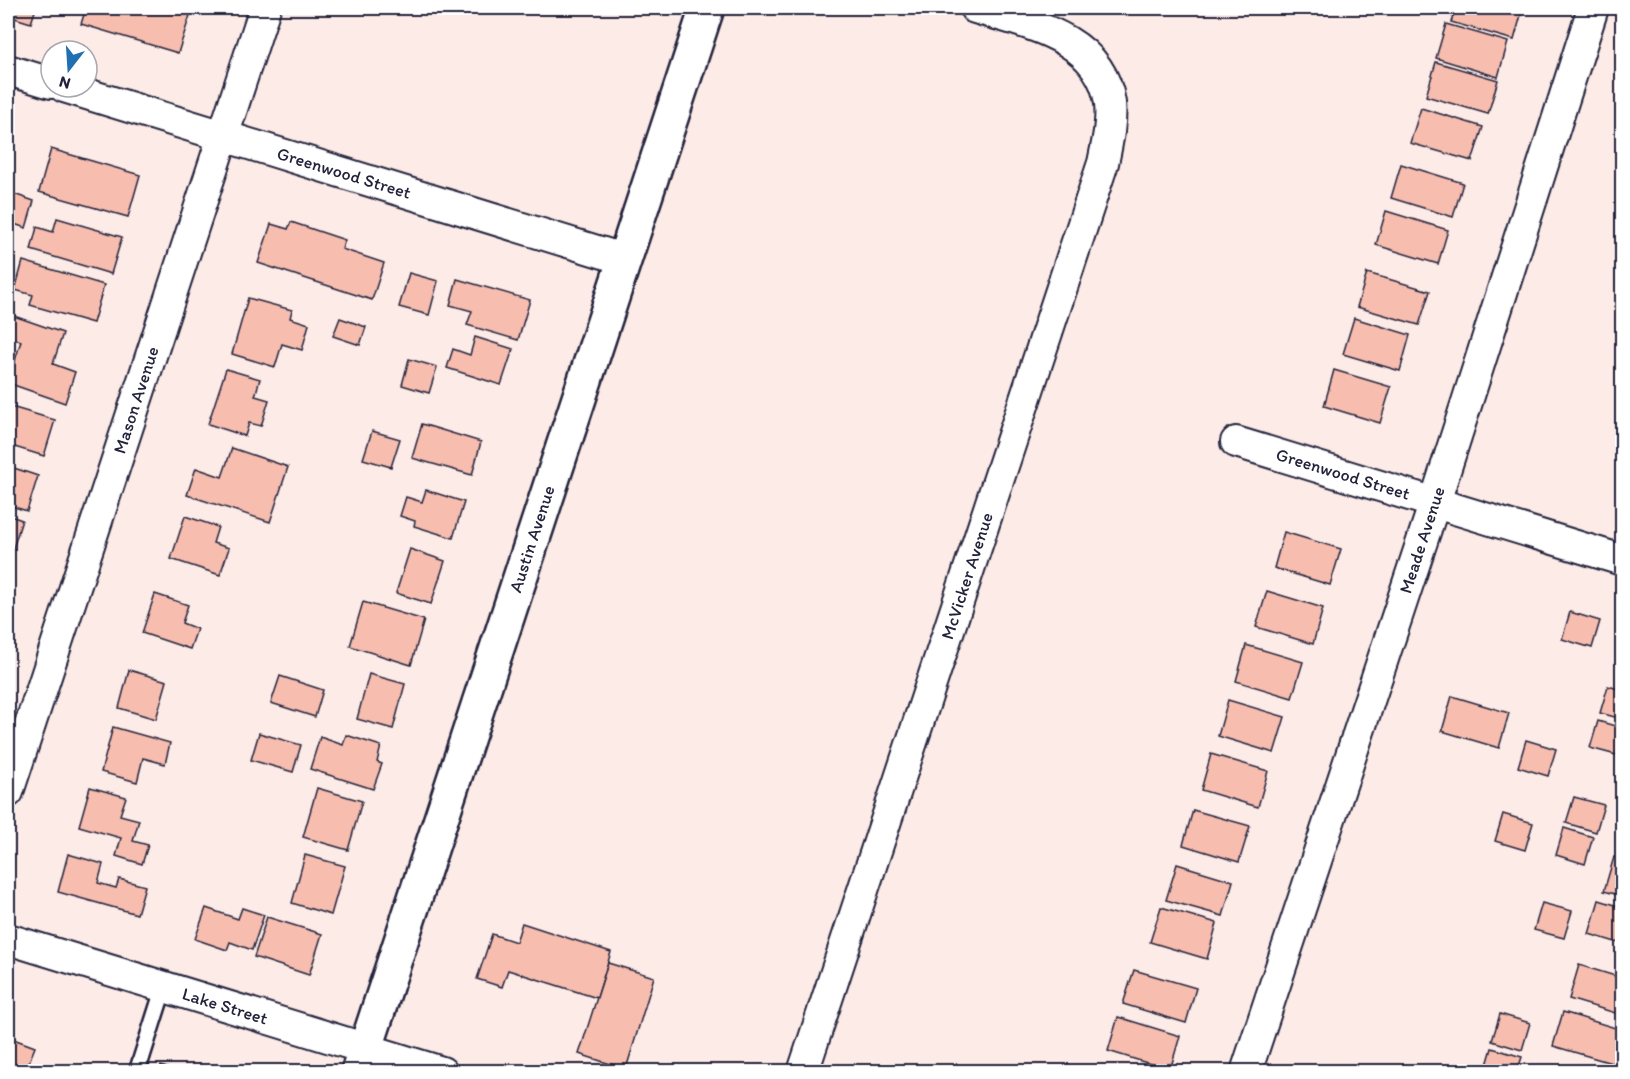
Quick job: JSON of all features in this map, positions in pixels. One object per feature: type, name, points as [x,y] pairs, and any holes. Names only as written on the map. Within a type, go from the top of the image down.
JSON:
[{"type":"street","name":"Mason Avenue","points":[[8,792],[265,8]]},
{"type":"street","name":"Austin Avenue","points":[[362,1060],[706,8]]},
{"type":"street","name":"McVicker Avenue","points":[[803,1071],[1103,164],[1109,131],[1110,104],[1103,77],[1088,55],[1065,40],[1034,26],[975,8]]},
{"type":"street","name":"Meade Avenue","points":[[1246,1071],[1435,502],[1593,8]]},
{"type":"street","points":[[8,70],[39,79]]},
{"type":"street","name":"Greenwood Street","points":[[99,98],[623,259]]},
{"type":"street","name":"Greenwood Street","points":[[1236,442],[1623,560]]},
{"type":"street","name":"Lake Street","points":[[8,939],[164,987],[362,1060],[442,1071]]},
{"type":"lane","points":[[137,1071],[164,987]]},
{"type":"building","points":[[8,8],[36,8],[31,23],[8,16]]},
{"type":"building","points":[[86,8],[192,9],[178,53],[81,24]]},
{"type":"building","points":[[1456,8],[1523,8],[1514,40],[1451,22]]},
{"type":"building","points":[[1446,24],[1508,42],[1498,77],[1436,58]]},
{"type":"building","points":[[1436,62],[1498,80],[1488,114],[1426,96]]},
{"type":"building","points":[[1421,108],[1483,127],[1472,161],[1410,143]]},
{"type":"building","points":[[51,149],[140,175],[128,217],[39,192]]},
{"type":"building","points":[[1401,164],[1463,183],[1453,217],[1391,198]]},
{"type":"building","points":[[8,192],[34,201],[26,228],[8,222]]},
{"type":"building","points":[[1386,211],[1448,230],[1438,264],[1376,245]]},
{"type":"building","points":[[57,218],[122,237],[111,274],[31,250],[37,227],[53,232]]},
{"type":"building","points":[[291,222],[345,240],[342,249],[384,263],[372,300],[258,263],[271,224],[288,229]]},
{"type":"building","points":[[23,261],[104,285],[93,323],[30,305],[33,295],[15,290]]},
{"type":"building","points":[[409,273],[438,281],[429,315],[399,307]]},
{"type":"building","points":[[1367,273],[1430,291],[1419,325],[1357,307]]},
{"type":"building","points":[[457,279],[530,300],[518,340],[467,325],[472,311],[450,305]]},
{"type":"building","points":[[248,298],[292,310],[290,318],[309,324],[302,350],[282,344],[275,367],[232,354]]},
{"type":"building","points":[[11,315],[63,333],[53,364],[75,372],[65,403],[8,383],[21,341],[8,337]]},
{"type":"building","points":[[340,318],[366,327],[360,345],[333,336]]},
{"type":"building","points":[[1354,318],[1410,335],[1400,371],[1343,354]]},
{"type":"building","points":[[475,337],[513,349],[501,385],[447,368],[453,349],[470,355]]},
{"type":"building","points":[[409,359],[437,367],[429,393],[402,385]]},
{"type":"building","points":[[226,369],[260,379],[255,396],[269,400],[261,426],[249,423],[245,436],[208,424]]},
{"type":"building","points":[[1334,370],[1391,387],[1380,423],[1324,406]]},
{"type":"building","points":[[8,406],[55,420],[44,456],[8,445]]},
{"type":"building","points":[[422,424],[481,442],[472,475],[412,458]]},
{"type":"building","points":[[372,431],[400,439],[391,467],[363,459]]},
{"type":"building","points":[[232,448],[288,467],[270,522],[187,495],[196,468],[222,477]]},
{"type":"building","points":[[8,466],[38,476],[27,511],[8,505]]},
{"type":"building","points":[[426,490],[464,502],[453,538],[414,526],[415,521],[400,516],[406,497],[422,502]]},
{"type":"building","points":[[8,515],[22,520],[9,561],[8,560]]},
{"type":"building","points":[[185,516],[218,527],[213,543],[229,548],[220,575],[171,559]]},
{"type":"building","points":[[1284,532],[1341,549],[1330,585],[1274,568]]},
{"type":"building","points":[[410,549],[445,561],[431,604],[396,593]]},
{"type":"building","points":[[1267,591],[1323,608],[1313,644],[1256,627]]},
{"type":"building","points":[[155,594],[188,605],[182,623],[197,629],[190,649],[142,633]]},
{"type":"building","points":[[363,602],[424,620],[411,665],[350,646]]},
{"type":"building","points":[[1570,612],[1600,621],[1592,648],[1562,639]]},
{"type":"building","points":[[1246,645],[1303,662],[1292,698],[1236,681]]},
{"type":"building","points":[[129,670],[167,681],[156,719],[119,708]]},
{"type":"building","points":[[369,674],[405,684],[393,729],[357,719]]},
{"type":"building","points":[[280,676],[323,690],[315,717],[271,703]]},
{"type":"building","points":[[1608,686],[1622,690],[1622,719],[1600,713]]},
{"type":"building","points":[[1452,696],[1509,713],[1499,748],[1442,731]]},
{"type":"building","points":[[1228,700],[1285,717],[1274,753],[1218,736]]},
{"type":"building","points":[[1598,721],[1622,728],[1620,756],[1590,748]]},
{"type":"building","points":[[113,727],[170,743],[165,764],[143,758],[137,782],[101,772]]},
{"type":"building","points":[[259,733],[301,745],[293,772],[251,760]]},
{"type":"building","points":[[346,735],[381,746],[377,762],[382,764],[373,789],[310,769],[320,737],[343,745]]},
{"type":"building","points":[[1526,740],[1556,749],[1548,776],[1518,767]]},
{"type":"building","points":[[1211,754],[1268,771],[1258,807],[1201,790]]},
{"type":"building","points":[[90,787],[126,797],[120,815],[139,820],[133,841],[148,845],[142,864],[116,856],[121,838],[79,826]]},
{"type":"building","points":[[317,788],[362,801],[348,850],[303,837]]},
{"type":"building","points":[[1574,797],[1604,805],[1596,832],[1566,823]]},
{"type":"building","points":[[1193,810],[1250,826],[1239,862],[1183,845]]},
{"type":"building","points":[[1503,814],[1533,823],[1525,850],[1495,841]]},
{"type":"building","points":[[1564,828],[1593,837],[1585,864],[1556,855]]},
{"type":"building","points":[[68,854],[103,864],[98,883],[116,888],[119,879],[145,886],[137,914],[58,892]]},
{"type":"building","points":[[305,855],[345,866],[331,915],[292,903]]},
{"type":"building","points":[[1614,857],[1622,860],[1622,896],[1604,891]]},
{"type":"building","points":[[1177,864],[1233,881],[1223,916],[1166,900]]},
{"type":"building","points":[[1599,900],[1622,907],[1622,944],[1589,934]]},
{"type":"building","points":[[1542,903],[1572,911],[1564,938],[1534,930]]},
{"type":"building","points":[[1161,907],[1217,923],[1207,959],[1150,942]]},
{"type":"building","points":[[206,908],[238,919],[242,908],[264,915],[252,950],[230,942],[227,950],[195,939]]},
{"type":"building","points":[[267,917],[322,934],[309,975],[254,957]]},
{"type":"building","points":[[522,923],[611,952],[597,998],[508,970],[502,987],[477,979],[492,934],[516,942]]},
{"type":"building","points":[[608,963],[654,977],[626,1069],[579,1054]]},
{"type":"building","points":[[1579,965],[1622,978],[1622,1015],[1569,999]]},
{"type":"building","points":[[1134,970],[1196,988],[1186,1023],[1123,1004]]},
{"type":"building","points":[[1563,1012],[1622,1030],[1622,1039],[1615,1064],[1553,1046]]},
{"type":"building","points":[[1500,1014],[1530,1023],[1522,1050],[1492,1041]]},
{"type":"building","points":[[1118,1017],[1180,1036],[1170,1070],[1108,1051]]},
{"type":"building","points":[[8,1037],[35,1047],[29,1062],[46,1068],[45,1072],[8,1072]]},
{"type":"building","points":[[1492,1048],[1522,1057],[1517,1072],[1485,1072]]},
{"type":"building","points":[[161,1066],[179,1072],[159,1072]]}]
